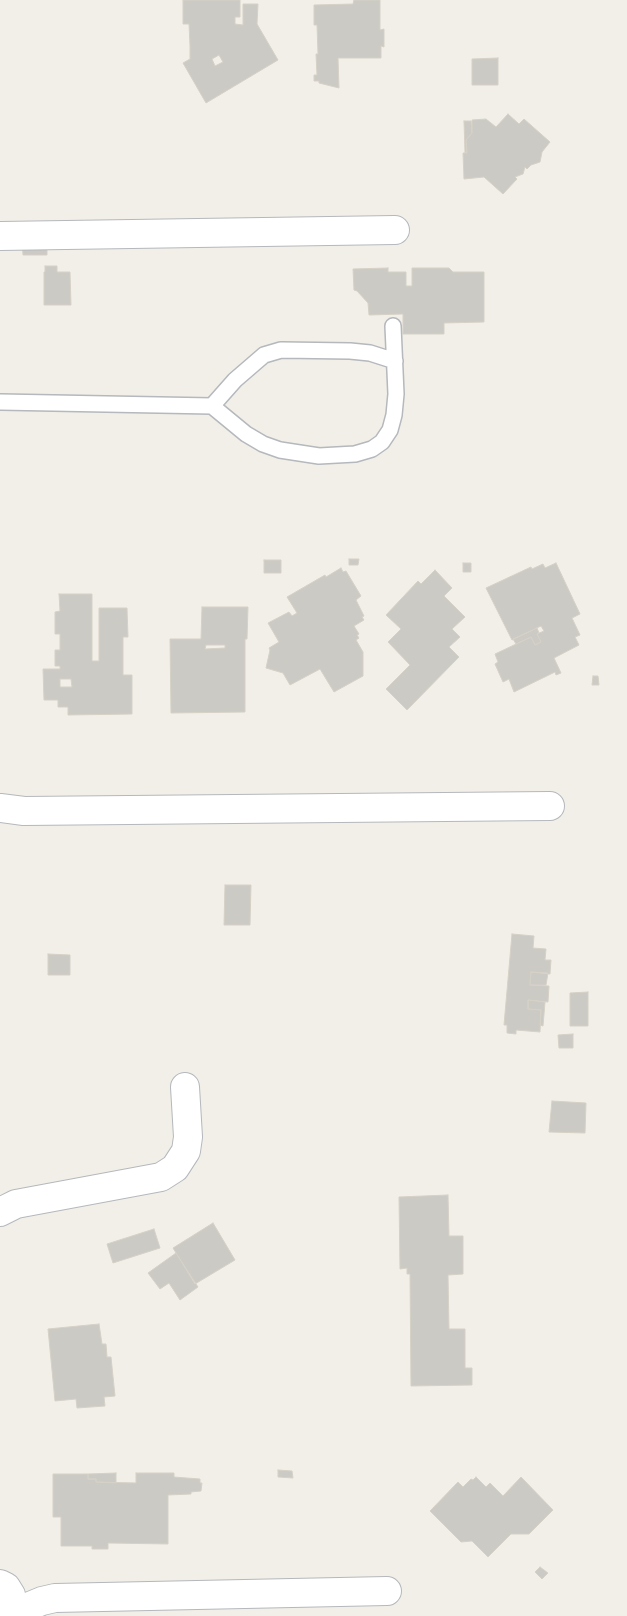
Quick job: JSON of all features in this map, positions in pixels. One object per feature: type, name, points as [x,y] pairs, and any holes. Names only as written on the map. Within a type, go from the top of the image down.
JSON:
[{"type":"street","points":[[0,236],[394,230]]},
{"type":"street","points":[[0,808],[34,811],[550,806]]},
{"type":"street","points":[[0,1212],[16,1204],[161,1178],[175,1168],[186,1151],[188,1137],[185,1086]]},
{"type":"street","points":[[0,1584],[6,1587],[11,1595],[14,1604],[12,1615]]},
{"type":"street","points":[[12,1615],[42,1601],[55,1598],[387,1591]]},
{"type":"lane","points":[[0,402],[212,406],[246,434],[280,450],[319,456],[355,454],[372,449],[382,442],[390,430],[396,394],[394,326]]},
{"type":"lane","points":[[212,406],[236,380],[264,355],[281,350],[350,351],[395,361]]},
{"type":"building","points":[[183,0],[240,0],[240,17],[235,17],[235,24],[243,25],[243,4],[258,4],[257,24],[278,60],[206,103],[183,63],[190,59],[190,46],[189,24],[183,24]],"holes":[[[219,55],[223,62],[215,66],[212,59]]]},
{"type":"building","points":[[354,0],[380,0],[380,30],[384,29],[384,47],[381,46],[381,58],[338,58],[339,88],[314,81],[314,75],[317,75],[316,54],[318,54],[317,25],[314,25],[314,5],[353,4]]},
{"type":"building","points":[[498,58],[498,85],[472,85],[472,59]]},
{"type":"building","points":[[508,114],[519,124],[524,119],[550,142],[542,152],[540,162],[531,165],[527,169],[525,167],[523,174],[515,177],[517,179],[503,194],[484,177],[464,179],[463,153],[467,153],[466,140],[472,133],[472,120],[486,119],[496,127]]},
{"type":"building","points":[[464,121],[471,121],[472,133],[466,140],[467,152],[465,153]]},
{"type":"building","points":[[22,240],[47,244],[47,255],[23,255]]},
{"type":"building","points":[[45,266],[57,266],[57,272],[70,272],[71,305],[44,305]]},
{"type":"building","points":[[388,268],[388,272],[406,272],[406,286],[412,286],[412,268],[449,268],[453,272],[484,272],[484,322],[444,323],[444,334],[403,334],[403,314],[369,315],[368,303],[354,290],[353,269]]},
{"type":"building","points":[[349,559],[359,559],[358,565],[349,565]]},
{"type":"building","points":[[264,560],[281,560],[281,573],[264,573]]},
{"type":"building","points":[[463,563],[471,563],[471,572],[463,572]]},
{"type":"building","points":[[556,563],[580,614],[572,618],[580,635],[575,637],[579,645],[554,658],[561,673],[556,675],[555,672],[514,692],[509,679],[503,682],[495,664],[498,662],[495,654],[531,637],[535,645],[541,642],[537,634],[544,631],[541,626],[512,640],[486,588],[531,567],[532,569],[543,564],[545,568]]},
{"type":"building","points":[[341,568],[343,572],[346,571],[361,596],[356,600],[364,620],[354,626],[359,634],[357,635],[359,638],[356,640],[363,652],[363,676],[334,692],[320,669],[290,685],[283,673],[266,668],[269,648],[279,642],[268,623],[289,612],[292,616],[297,613],[287,597]]},
{"type":"building","points":[[435,570],[452,588],[444,596],[465,617],[452,629],[460,637],[449,647],[459,657],[407,710],[386,689],[410,665],[388,642],[401,629],[386,615],[418,581],[421,584]]},
{"type":"building","points":[[59,594],[92,594],[92,661],[99,661],[99,608],[127,608],[128,637],[123,637],[123,675],[132,675],[132,714],[68,715],[68,707],[58,707],[58,700],[44,700],[43,669],[60,669],[60,666],[55,666],[55,650],[60,650],[60,634],[55,634],[55,612],[60,611]],"holes":[[[60,679],[71,679],[72,687],[60,687]]]},
{"type":"building","points":[[202,607],[248,607],[247,639],[245,639],[245,712],[171,713],[170,639],[201,639]],"holes":[[[206,645],[225,645],[225,648],[205,649]]]},
{"type":"building","points":[[537,628],[539,633],[537,634],[541,642],[535,645],[531,637],[516,644],[513,639]]},
{"type":"building","points":[[593,676],[598,676],[599,685],[592,685]]},
{"type":"building","points":[[225,885],[251,885],[250,925],[224,925]]},
{"type":"building","points":[[512,934],[534,936],[533,948],[546,949],[545,960],[551,960],[550,974],[531,972],[530,985],[549,986],[548,1002],[528,1000],[528,1009],[541,1010],[540,1032],[516,1030],[516,1034],[507,1033],[507,1025],[504,1025]]},
{"type":"building","points":[[48,954],[70,955],[70,975],[48,975]]},
{"type":"building","points":[[531,972],[548,973],[546,985],[530,985]]},
{"type":"building","points":[[588,992],[588,1026],[570,1026],[570,993]]},
{"type":"building","points":[[528,1000],[545,1002],[543,1026],[540,1025],[541,1010],[528,1009]]},
{"type":"building","points":[[573,1034],[573,1048],[559,1048],[558,1035]]},
{"type":"building","points":[[552,1101],[586,1103],[585,1133],[549,1132]]},
{"type":"building","points":[[448,1195],[449,1236],[463,1236],[463,1274],[448,1275],[449,1329],[465,1329],[465,1368],[472,1368],[472,1385],[411,1386],[410,1274],[407,1274],[407,1268],[400,1269],[399,1197]]},
{"type":"building","points":[[213,1223],[235,1260],[195,1284],[173,1248]]},
{"type":"building","points":[[154,1229],[160,1248],[113,1263],[107,1244]]},
{"type":"building","points":[[176,1253],[198,1287],[180,1300],[169,1283],[160,1289],[148,1273]]},
{"type":"building","points":[[99,1324],[102,1344],[106,1344],[107,1357],[111,1357],[115,1396],[104,1397],[105,1406],[77,1408],[76,1399],[55,1401],[48,1329]]},
{"type":"building","points":[[278,1470],[292,1471],[293,1478],[278,1477]]},
{"type":"building","points":[[116,1473],[116,1483],[96,1482],[96,1479],[88,1479],[88,1474]]},
{"type":"building","points":[[136,1473],[174,1473],[174,1477],[200,1479],[200,1483],[202,1483],[201,1491],[191,1492],[191,1494],[168,1495],[168,1544],[108,1543],[108,1549],[92,1549],[92,1546],[61,1546],[61,1517],[53,1517],[53,1474],[88,1474],[88,1479],[96,1479],[96,1482],[136,1483]]},
{"type":"building","points":[[476,1477],[486,1487],[490,1483],[503,1496],[521,1477],[553,1510],[529,1534],[511,1534],[488,1557],[472,1541],[461,1542],[430,1511],[458,1482],[463,1487]]},
{"type":"building","points":[[540,1567],[548,1573],[542,1579],[535,1572]]}]
